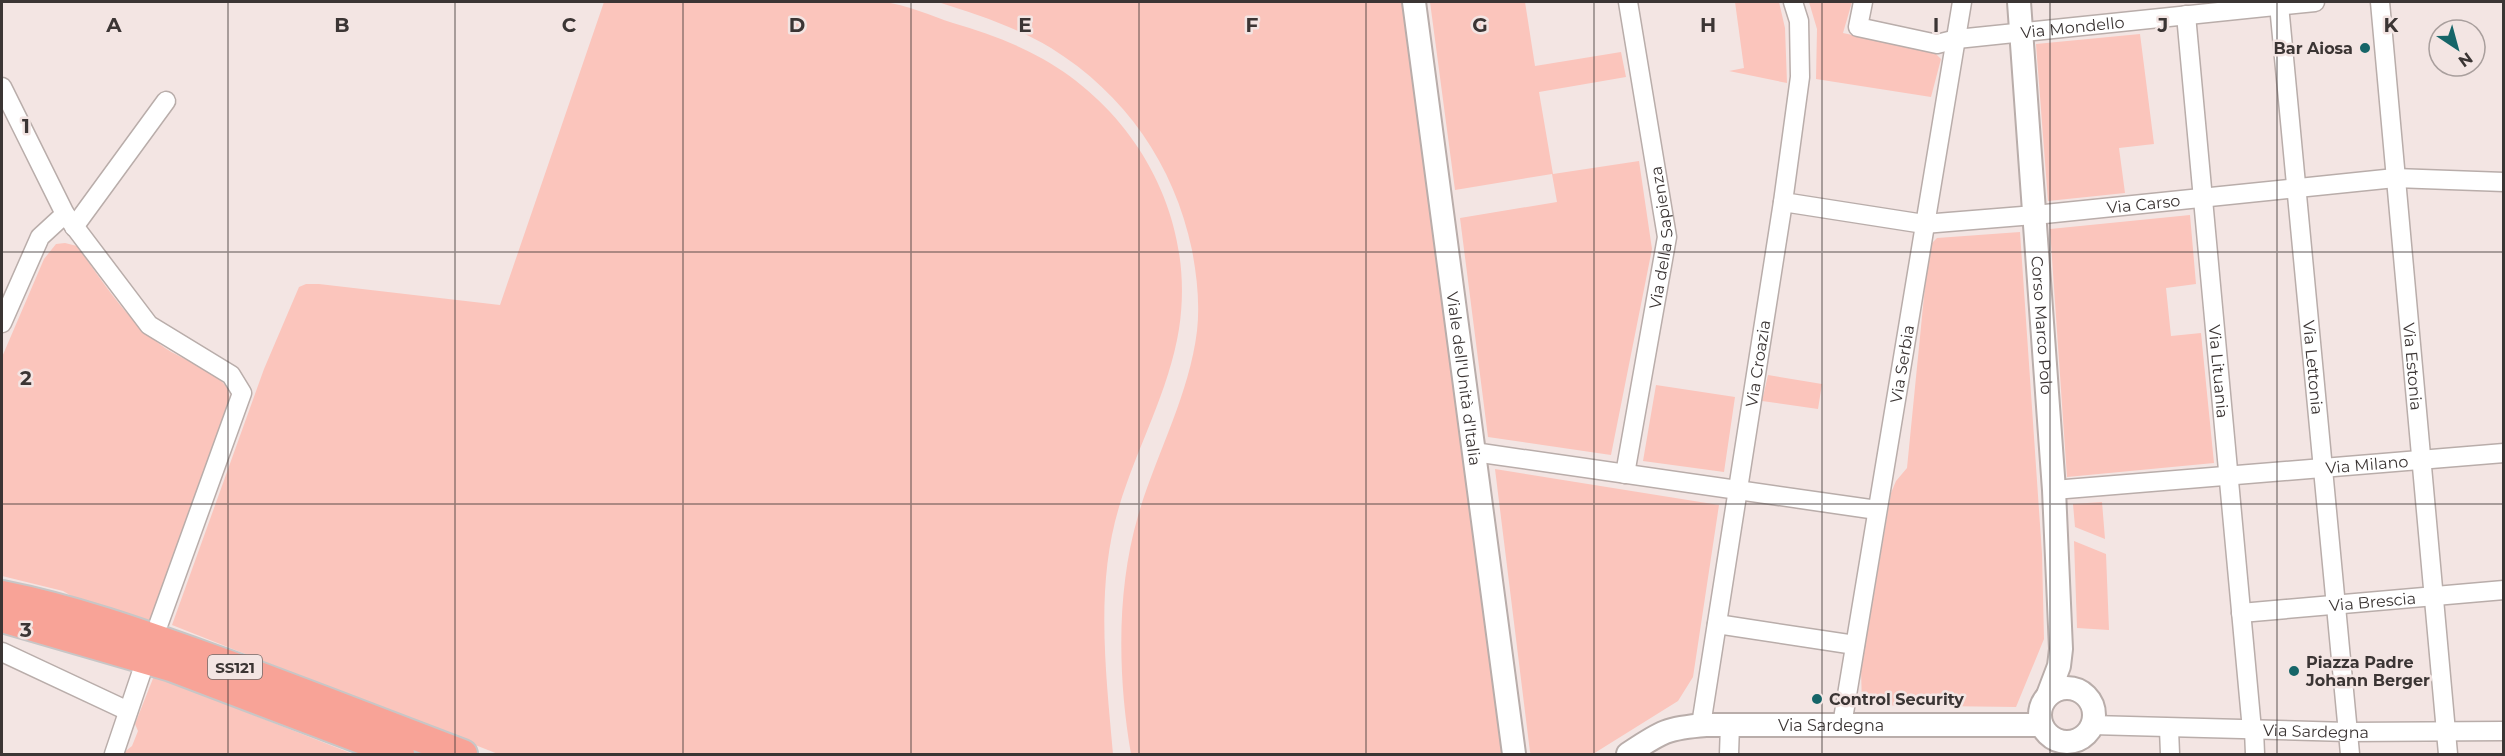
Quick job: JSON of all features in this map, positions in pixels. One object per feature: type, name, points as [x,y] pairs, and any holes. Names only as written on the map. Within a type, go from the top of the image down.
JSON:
[{"type":"main road","points":[[2,580],[18,584],[75,613]]},
{"type":"main road","name":"SS121","points":[[2,595],[75,613],[193,652],[463,754]]},
{"type":"main road","name":"SS121","points":[[2,618],[171,667],[400,754]]},
{"type":"street","name":"Viale dell'Unità d'Italia","points":[[1414,2],[1514,754]]},
{"type":"street","name":"Via della Sapienza","points":[[1625,474],[1667,237],[1628,2]]},
{"type":"street","name":"Via Croazia","points":[[1701,725],[1783,202],[1801,54],[1799,21],[1793,2]]},
{"type":"street","name":"Via Mondello","points":[[1863,2],[1858,27],[1937,44],[1957,39],[2315,2]]},
{"type":"street","name":"Via Serbia","points":[[1842,725],[1923,224],[1962,2]]},
{"type":"street","name":"Corso Marco Polo","points":[[2019,2],[2054,490],[2061,649]]},
{"type":"street","name":"Via Estonia","points":[[2380,2],[2448,754]]},
{"type":"street","name":"Via Lettonia","points":[[2279,5],[2350,754]]},
{"type":"street","name":"Via Lituania","points":[[2186,15],[2255,754]]},
{"type":"street","points":[[2,87],[69,221],[149,325],[231,375],[242,393],[159,624]]},
{"type":"street","points":[[2,323],[40,237],[69,221],[166,102]]},
{"type":"street","name":"Via Carso","points":[[1783,202],[1923,224],[2035,215],[2395,178],[2504,182]]},
{"type":"street","points":[[1474,452],[1877,510]]},
{"type":"street","name":"Via Milano","points":[[2054,490],[2504,453]]},
{"type":"street","name":"Via Brescia","points":[[2241,613],[2504,590]]},
{"type":"street","points":[[1717,624],[1855,645]]},
{"type":"street","points":[[2061,649],[2068,665],[2093,705],[2095,715],[2092,726],[2086,734],[2066,748],[2047,734],[2041,725],[2039,715],[2056,673],[2061,649]]},
{"type":"street","points":[[2,652],[128,711]]},
{"type":"street","points":[[114,754],[142,671]]},
{"type":"street","points":[[2048,695],[2057,689],[2067,687],[2078,689],[2087,695]]},
{"type":"street","name":"Via Sardegna","points":[[1628,754],[1658,734],[1676,727],[1701,725],[2041,725]]},
{"type":"street","points":[[1729,754],[1730,725]]},
{"type":"street","name":"Via Sardegna","points":[[2092,726],[2348,732],[2504,731]]},
{"type":"street","points":[[2169,729],[2170,754]]},
{"type":"shaded area","points":[[861,1],[901,5],[999,38],[1043,59],[1077,82],[1107,108],[1132,139],[1153,173],[1168,209],[1178,248],[1182,288],[1179,329],[1168,375],[1119,507],[1107,568],[1105,662],[1113,754],[498,754],[172,625],[264,369],[299,287],[306,284],[319,284],[500,305],[604,2]]},
{"type":"shaded area","points":[[938,2],[1403,2],[1505,754],[1131,754],[1124,695],[1121,635],[1126,574],[1145,493],[1180,402],[1193,355],[1198,311],[1197,280],[1192,250],[1173,189],[1159,160],[1123,109],[1102,87],[1078,66],[1038,40],[996,22]]},
{"type":"shaded area","points":[[1430,2],[1525,2],[1535,66],[1621,52],[1626,77],[1539,92],[1553,174],[1639,161],[1652,249],[1611,455],[1488,437],[1460,218],[1557,202],[1552,174],[1455,190]]},
{"type":"shaded area","points":[[1735,2],[1779,2],[1785,28],[1787,83],[1729,71],[1744,68]]},
{"type":"shaded area","points":[[1809,2],[1852,2],[1843,33],[1935,53],[1941,59],[1931,97],[1816,79],[1817,29]]},
{"type":"shaded area","points":[[2140,34],[2154,144],[2119,148],[2125,193],[2048,201],[2036,44]]},
{"type":"shaded area","points":[[2190,215],[2196,284],[2166,288],[2171,336],[2201,333],[2214,463],[2067,477],[2050,229]]},
{"type":"shaded area","points":[[2020,232],[2042,554],[2044,639],[2016,707],[1862,705],[1861,670],[1891,493],[1896,481],[1907,468],[1929,246],[1937,238]]},
{"type":"shaded area","points":[[65,243],[77,246],[117,301],[152,338],[165,348],[215,376],[229,392],[229,406],[153,621],[94,609],[63,591],[2,576],[2,357],[44,259],[56,244]]},
{"type":"shaded area","points":[[1768,375],[1822,384],[1818,409],[1762,401]]},
{"type":"shaded area","points":[[1656,385],[1735,397],[1724,472],[1643,461]]},
{"type":"shaded area","points":[[1495,469],[1719,505],[1693,677],[1678,701],[1593,754],[1531,754],[1530,752]]},
{"type":"shaded area","points":[[2102,502],[2105,539],[2075,527],[2073,504]]},
{"type":"shaded area","points":[[2074,541],[2106,554],[2109,630],[2077,628]]},
{"type":"shaded area","points":[[154,676],[353,754],[122,754],[132,746],[138,731],[135,724]]},
{"type":"place","name":"Bar Aiosa","points":[[2365,48]]},
{"type":"place","name":"Piazza Padre Johann Berger","points":[[2294,671]]},
{"type":"place","name":"Control Security","points":[[1817,699]]}]
